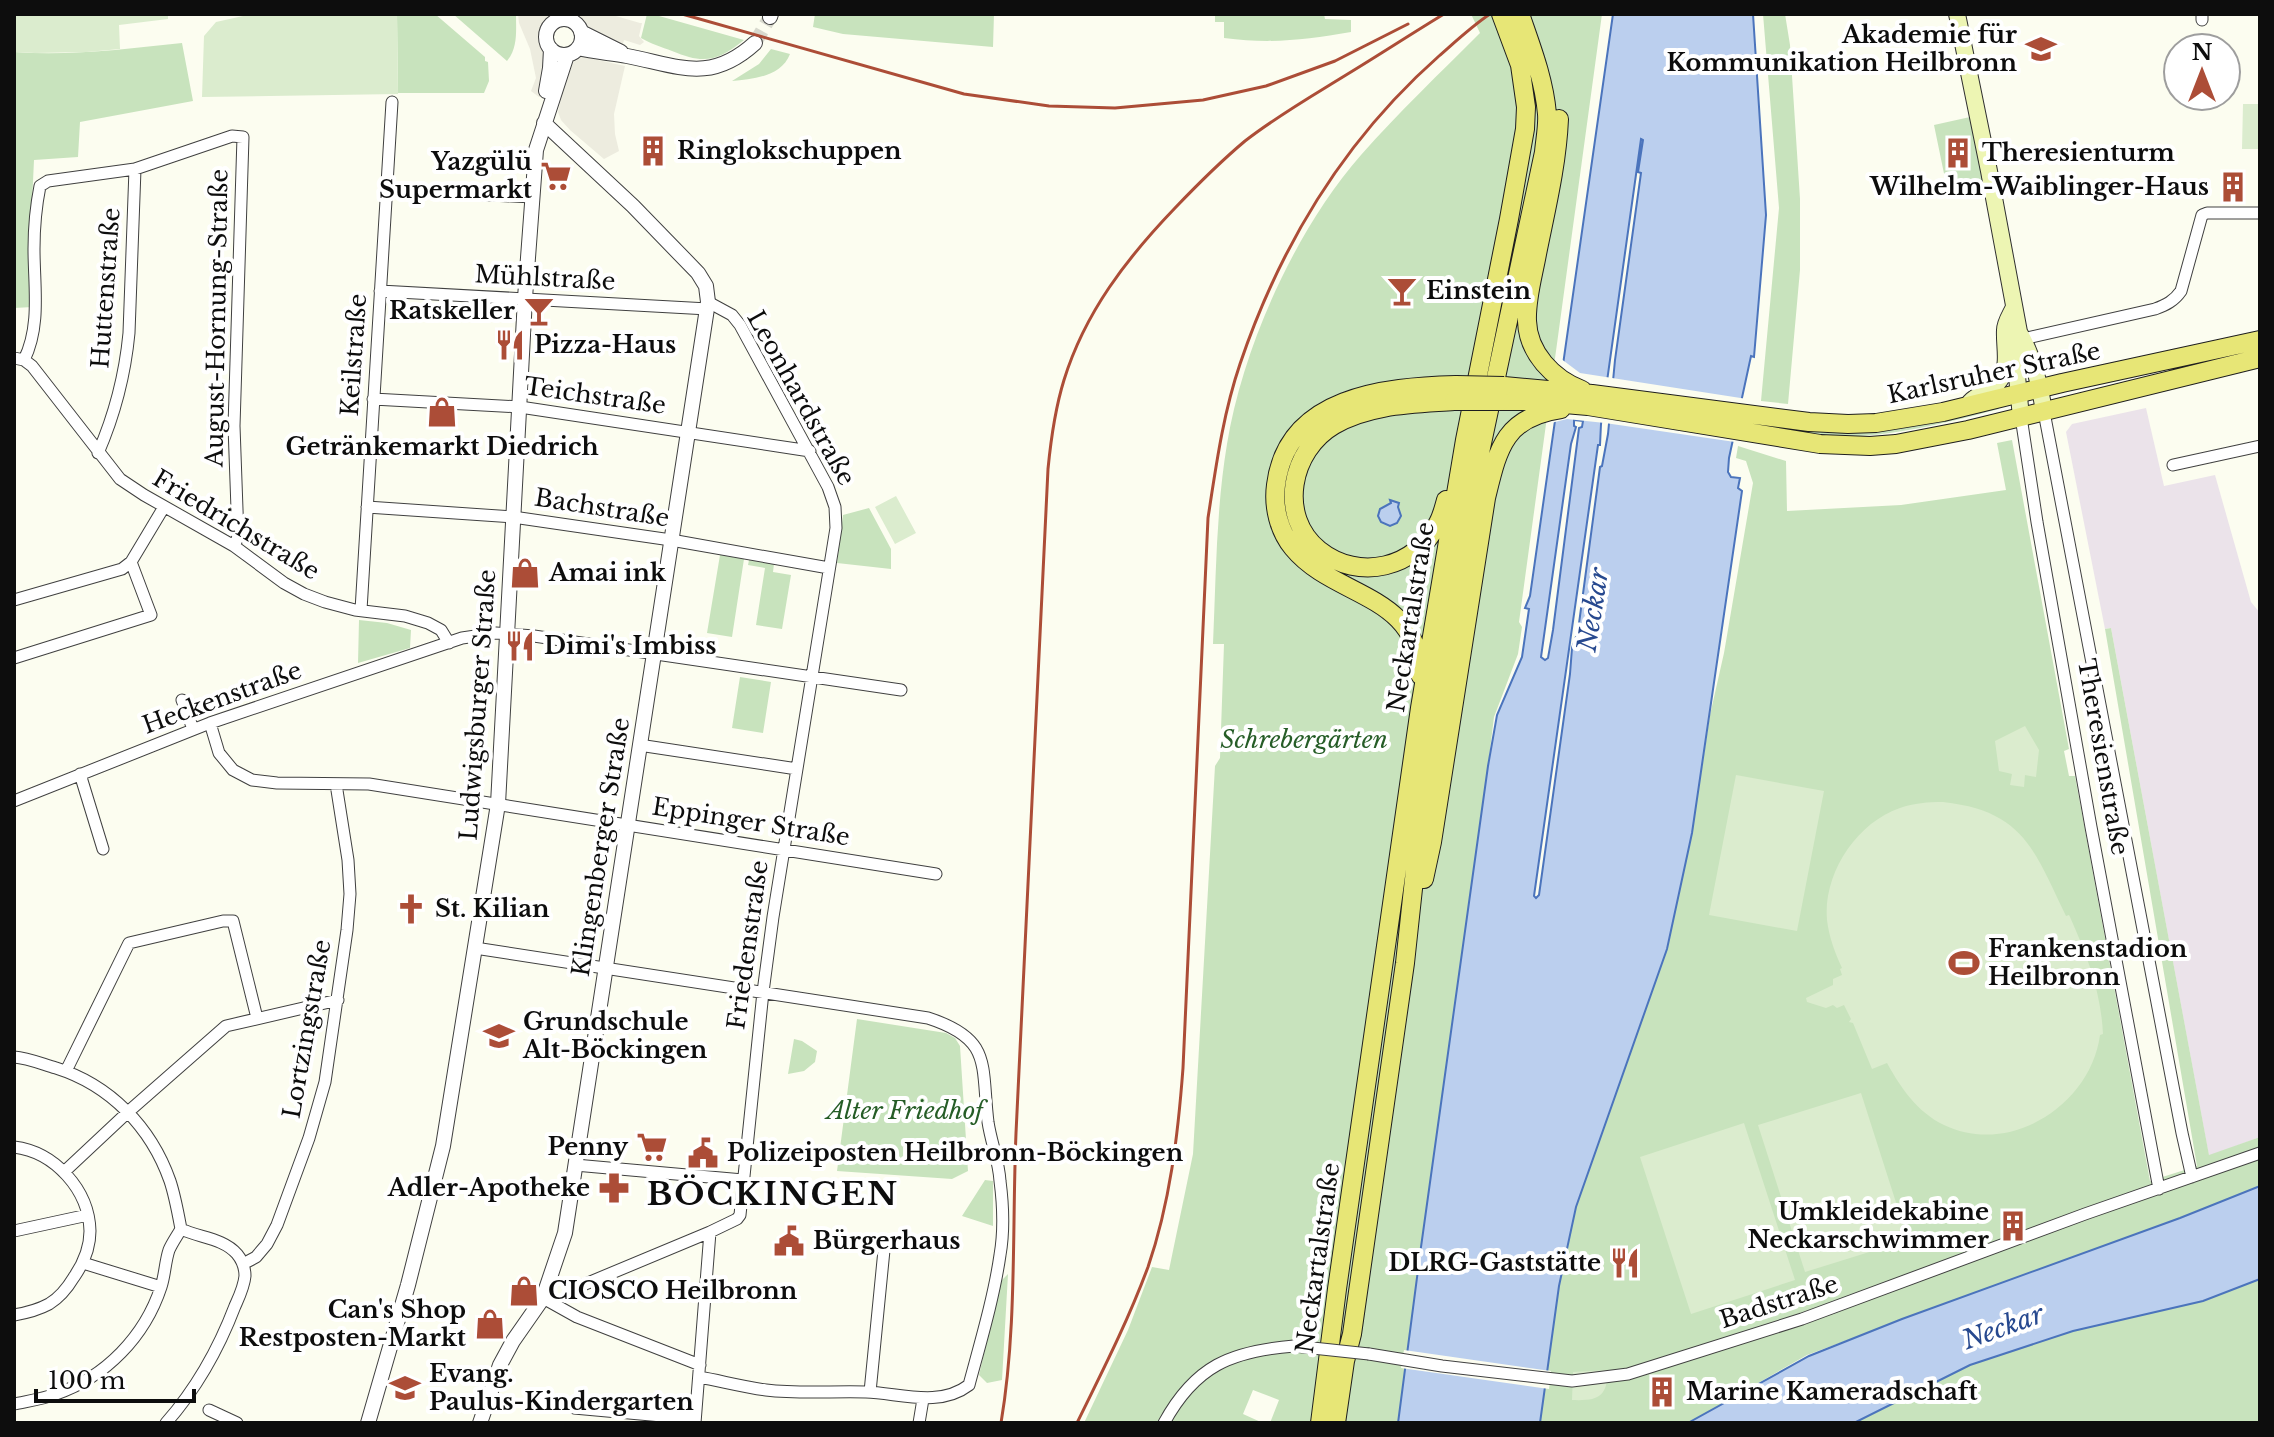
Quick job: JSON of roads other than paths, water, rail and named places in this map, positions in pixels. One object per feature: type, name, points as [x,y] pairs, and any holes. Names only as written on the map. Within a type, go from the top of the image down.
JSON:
[{"type":"main road","name":"Neckartalstraße","points":[[1320,1423],[1420,708],[1465,440],[1525,129],[1522,75],[1501,14]]},
{"type":"main road","name":"Neckartalstraße","points":[[1520,14],[1536,37],[1550,71],[1559,117],[1557,154],[1528,298],[1526,323],[1547,394]]},
{"type":"main road","name":"Neckartalstraße","points":[[1336,1423],[1352,1334],[1405,963],[1419,833],[1453,607],[1481,448],[1544,152],[1547,115],[1544,95],[1520,14]]},
{"type":"main road","name":"Theresienstraße","points":[[1957,14],[2014,307],[2040,389],[2044,412]]},
{"type":"main road","points":[[1967,406],[1974,397],[1989,391],[2000,379],[2007,359],[2005,326],[2014,307]]},
{"type":"main road","name":"Theresienstraße","points":[[2021,335],[2015,356],[2021,417]]},
{"type":"main road","name":"Karlsruher Straße","points":[[1590,400],[1772,427],[1876,423],[1967,406],[2260,340]]},
{"type":"main road","name":"Karlsruher Straße","points":[[1772,427],[1820,444],[1896,444],[2044,412],[2260,358]]},
{"type":"main road","name":"Neckartalstraße","points":[[1405,963],[1432,842],[1483,512],[1501,445],[1547,394],[1572,386],[1590,400]]},
{"type":"main road","points":[[1420,708],[1420,670],[1410,634],[1399,619],[1372,598],[1322,574],[1300,556],[1283,532],[1278,517],[1275,491],[1278,469],[1287,448],[1302,429],[1323,412],[1373,392],[1409,387],[1455,393],[1547,394]]},
{"type":"main road","points":[[1455,393],[1376,410],[1335,425],[1322,434],[1303,457],[1294,482],[1297,516],[1304,533],[1317,549],[1352,567],[1387,566],[1414,553],[1438,523],[1465,440]]},
{"type":"main road","name":"Neckartalstraße","points":[[1547,394],[1590,400]]},
{"type":"street","points":[[573,52],[582,41],[577,24],[569,20],[552,24],[547,32],[547,41],[558,54],[573,52],[628,56],[676,68],[718,67],[744,53],[755,43]]},
{"type":"street","points":[[581,32],[628,56]]},
{"type":"street","name":"Ludwigsburger Straße","points":[[544,123],[551,49]]},
{"type":"street","name":"Ludwigsburger Straße","points":[[368,1423],[408,1285],[443,1146],[498,804],[536,150],[560,71],[573,52]]},
{"type":"street","name":"Keilstraße","points":[[361,610],[392,102]]},
{"type":"street","name":"Leonhardstraße","points":[[544,123],[633,206],[698,273],[706,286],[708,305],[732,315],[740,325],[832,495],[836,528]]},
{"type":"street","name":"August-Hornung-Straße","points":[[135,169],[232,136],[243,137],[234,426],[238,537],[234,546]]},
{"type":"street","points":[[19,359],[32,339],[35,324],[34,248],[40,186],[48,181],[135,169]]},
{"type":"street","name":"Huttenstraße","points":[[98,453],[112,421],[126,360],[135,169]]},
{"type":"street","points":[[386,190],[533,197]]},
{"type":"street","points":[[2021,335],[2155,309],[2175,299],[2181,291],[2202,215],[2260,213]]},
{"type":"street","name":"Mühlstraße","points":[[380,291],[708,305]]},
{"type":"street","name":"Klingenberger Straße","points":[[480,1423],[500,1365],[543,1298],[565,1233],[708,305]]},
{"type":"street","name":"Friedrichstraße","points":[[19,359],[32,366],[120,479],[234,546],[304,594],[325,602],[428,623],[441,630],[449,643]]},
{"type":"street","name":"Teichstraße","points":[[373,399],[520,407],[810,451]]},
{"type":"street","name":"Theresienstraße","points":[[2044,412],[2192,1177]]},
{"type":"street","name":"Theresienstraße","points":[[2021,417],[2091,827],[2159,1189]]},
{"type":"street","points":[[2173,465],[2260,446]]},
{"type":"street","points":[[14,600],[122,569],[131,562],[164,507]]},
{"type":"street","name":"Bachstraße","points":[[367,507],[513,517],[671,540],[829,568]]},
{"type":"street","name":"Friedenstraße","points":[[710,1232],[740,1215],[763,992],[836,528]]},
{"type":"street","points":[[14,658],[151,615],[131,562]]},
{"type":"street","points":[[449,643],[462,638],[507,633],[901,690]]},
{"type":"street","name":"Heckenstraße","points":[[14,801],[193,729],[449,643]]},
{"type":"street","points":[[182,700],[193,729]]},
{"type":"street","name":"Eppinger Straße","points":[[210,723],[219,753],[233,770],[252,780],[369,784],[936,874]]},
{"type":"street","points":[[639,745],[797,769]]},
{"type":"street","points":[[80,774],[103,849]]},
{"type":"street","name":"Lortzingstraße","points":[[243,1264],[256,1257],[277,1225],[309,1138],[325,1082],[350,894],[336,784]]},
{"type":"street","points":[[66,1071],[129,943],[233,921],[257,1018]]},
{"type":"street","points":[[475,948],[928,1018],[945,1023],[971,1040],[981,1054],[988,1122],[1000,1180],[1001,1240],[999,1264],[969,1385],[963,1389],[923,1399],[870,1392],[765,1390],[700,1371],[577,1317],[543,1298]]},
{"type":"street","points":[[64,1172],[226,1026],[338,1000]]},
{"type":"street","points":[[14,1057],[66,1071],[99,1087],[128,1112],[140,1125],[162,1162],[170,1181],[181,1229],[169,1248],[161,1287],[146,1321],[122,1353],[80,1384],[57,1394],[14,1404]]},
{"type":"street","points":[[14,1147],[40,1154],[64,1172],[78,1191],[88,1215],[90,1234],[83,1263],[71,1282],[50,1303],[14,1315]]},
{"type":"street","name":"Badstraße","points":[[1164,1423],[1187,1389],[1222,1361],[1245,1353],[1294,1346],[1572,1381],[1628,1374],[1802,1319],[2260,1153]]},
{"type":"street","points":[[575,1165],[743,1180]]},
{"type":"street","points":[[14,1231],[88,1215]]},
{"type":"street","points":[[170,1419],[192,1391],[230,1321],[245,1276],[239,1256],[226,1243],[181,1229]]},
{"type":"street","points":[[574,1408],[695,1421],[710,1232],[583,1285]]},
{"type":"street","points":[[870,1392],[885,1240]]},
{"type":"street","points":[[83,1263],[161,1287]]},
{"type":"street","points":[[919,1423],[923,1399]]},
{"type":"street","points":[[209,1410],[237,1423]]},
{"type":"water","name":"Neckar","points":[[1613,14],[1753,14],[1766,215],[1754,357],[1751,356],[1729,458],[1728,472],[1731,477],[1740,478],[1738,488],[1742,491],[1692,833],[1667,949],[1576,1207],[1559,1286],[1540,1423],[1398,1423],[1488,766],[1497,715],[1522,657],[1529,609],[1525,608],[1530,596]],"holes":[[[1641,139],[1638,172],[1641,173],[1608,434],[1600,467],[1539,895],[1536,898]],[[1574,420],[1583,421],[1579,428],[1553,630],[1545,660],[1541,657],[1576,427]]]},
{"type":"water","points":[[1390,500],[1399,503],[1401,516],[1397,523],[1390,526],[1381,522],[1378,516],[1380,509],[1391,503]]},
{"type":"water","name":"Neckar","points":[[2260,1186],[2260,1279],[2203,1301],[2073,1331],[1970,1365],[1854,1423],[1688,1423],[1809,1356]]},
{"type":"tunnel","points":[[755,43],[770,17]]},
{"type":"railway","points":[[682,14],[964,94],[1049,106],[1115,108],[1203,100],[1266,86],[1335,61],[1408,24]]},
{"type":"railway","points":[[1001,1423],[1012,1315],[1016,1133],[1048,469],[1064,380],[1083,331],[1109,287],[1157,227],[1209,174],[1270,123],[1444,14]]},
{"type":"railway","points":[[1077,1423],[1148,1267],[1172,1169],[1183,1068],[1208,518],[1234,383],[1256,320],[1275,278],[1319,197],[1345,159],[1405,88],[1490,14]]},
{"type":"place","name":"Akademie für Kommunikation Heilbronn","points":[[2041,49]]},
{"type":"place","name":"Ringlokschuppen","points":[[653,151]]},
{"type":"place","name":"Theresienturm","points":[[1958,153]]},
{"type":"place","name":"Yazgülü Supermarkt","points":[[556,176]]},
{"type":"place","name":"Wilhelm-Waiblinger-Haus","points":[[2233,187]]},
{"type":"place","name":"Einstein","points":[[1402,291]]},
{"type":"place","name":"Ratskeller","points":[[539,311]]},
{"type":"place","name":"Pizza-Haus","points":[[510,345]]},
{"type":"place","name":"Getränkemarkt Diedrich","points":[[442,412]]},
{"type":"place","name":"Amai ink","points":[[525,573]]},
{"type":"place","name":"Dimi's Imbiss","points":[[520,646]]},
{"type":"place","name":"St. Kilian","points":[[411,909]]},
{"type":"place","name":"Frankenstadion Heilbronn","points":[[1964,963]]},
{"type":"place","name":"Grundschule Alt-Böckingen","points":[[499,1036]]},
{"type":"place","name":"Penny","points":[[652,1147]]},
{"type":"place","name":"Polizeiposten Heilbronn-Böckingen","points":[[703,1153]]},
{"type":"place","name":"Adler-Apotheke","points":[[614,1188]]},
{"type":"place","name":"Umkleidekabine Neckarschwimmer","points":[[2013,1226]]},
{"type":"place","name":"Bürgerhaus","points":[[789,1241]]},
{"type":"place","name":"DLRG-Gaststätte","points":[[1625,1263]]},
{"type":"place","name":"CIOSCO Heilbronn","points":[[524,1291]]},
{"type":"place","name":"Can's Shop Restposten-Markt","points":[[490,1324]]},
{"type":"place","name":"Evang. Paulus-Kindergarten","points":[[405,1388]]},
{"type":"place","name":"Marine Kameradschaft","points":[[1662,1392]]},
{"type":"district","name":"BÖCKINGEN","points":[[773,1194]]},
{"type":"park label","name":"Schrebergärten","points":[[1304,740]]},
{"type":"park label","name":"Alter Friedhof","points":[[905,1111]]}]
